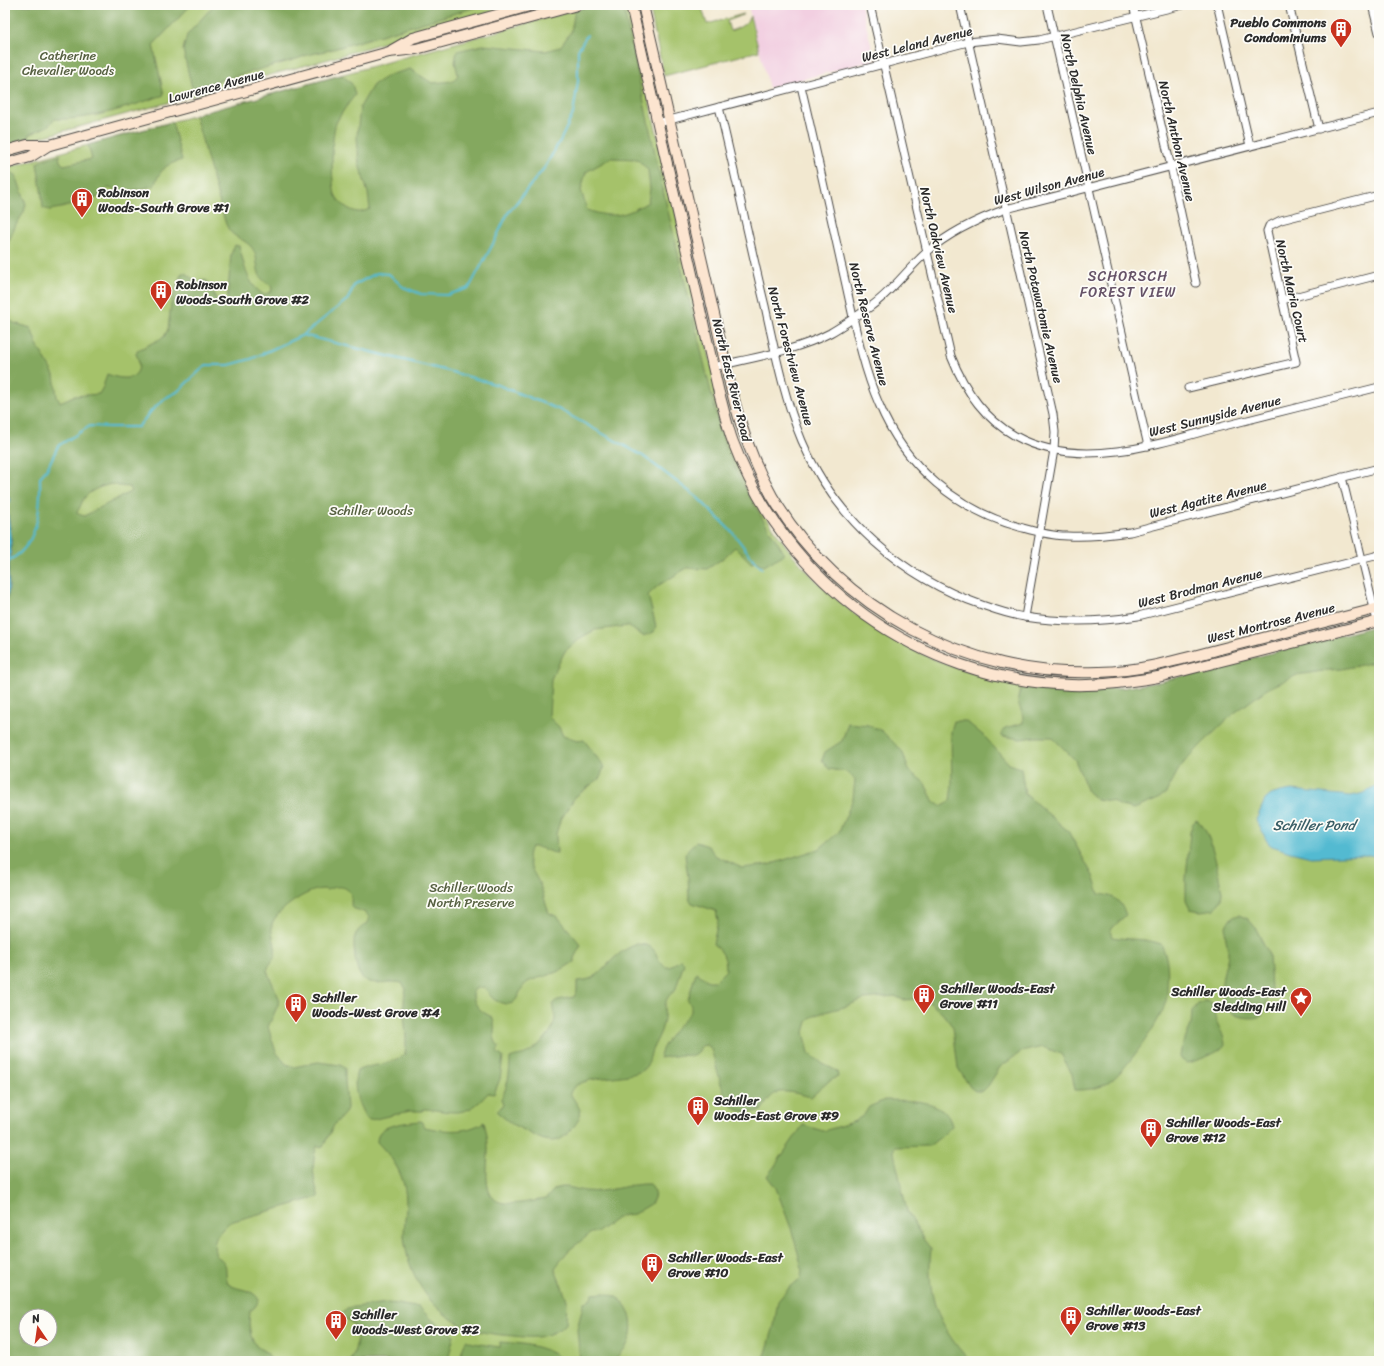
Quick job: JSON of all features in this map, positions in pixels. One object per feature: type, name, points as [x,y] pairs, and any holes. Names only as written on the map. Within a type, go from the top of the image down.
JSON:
[{"type":"main road","name":"Lawrence Avenue","points":[[389,52],[413,38],[533,5]]},
{"type":"main road","name":"Lawrence Avenue","points":[[5,151],[27,145],[50,145],[389,52],[416,49],[577,5]]},
{"type":"main road","name":"North East River Road","points":[[631,5],[727,424],[757,494],[782,534],[823,580],[851,606],[908,642],[948,660],[988,674],[1071,685],[1121,683],[1172,674]]},
{"type":"main road","name":"North East River Road","points":[[643,5],[736,411],[743,432],[764,480],[779,507],[805,542],[828,567],[865,600],[901,625],[938,643],[976,657],[1021,668],[1053,672],[1100,672],[1123,670],[1169,662]]},
{"type":"main road","name":"Lawrence Avenue","points":[[5,164],[30,157],[50,145]]},
{"type":"main road","name":"West Montrose Avenue","points":[[1169,662],[1377,609]]},
{"type":"main road","name":"West Montrose Avenue","points":[[1172,674],[1378,621]]},
{"type":"street","name":"North Oakview Avenue","points":[[870,5],[951,356],[958,373],[976,403],[986,415],[1003,429],[1023,441],[1054,450]]},
{"type":"street","name":"North Potawatomie Avenue","points":[[960,5],[1050,399],[1055,432],[1054,450],[1025,617]]},
{"type":"street","name":"North Delphia Avenue","points":[[1046,5],[1148,446]]},
{"type":"street","name":"North Anthon Avenue","points":[[1132,5],[1171,167],[1196,283]]},
{"type":"street","name":"West Leland Avenue","points":[[658,123],[968,42],[997,39],[1030,42],[1183,5]]},
{"type":"street","points":[[1216,5],[1218,8],[1250,146]]},
{"type":"street","points":[[1289,5],[1319,129]]},
{"type":"street","points":[[1372,5],[1379,33]]},
{"type":"street","name":"North Reserve Avenue","points":[[801,86],[864,360],[879,405],[896,436],[910,456],[941,487],[974,510],[1009,524],[1040,533]]},
{"type":"street","name":"North Forestview Avenue","points":[[718,107],[775,352],[796,425],[811,460],[832,494],[862,530],[901,564],[946,591],[997,610],[1025,617]]},
{"type":"street","name":"West Wilson Avenue","points":[[714,367],[775,352],[814,340],[829,333],[872,306],[884,296],[927,252],[946,238],[967,225],[1006,208],[1379,113]]},
{"type":"street","name":"North Maria Court","points":[[1188,388],[1296,362],[1267,235],[1269,226],[1281,220],[1379,195]]},
{"type":"street","points":[[1282,300],[1379,275]]},
{"type":"street","name":"West Sunnyside Avenue","points":[[1054,450],[1080,453],[1105,453],[1148,446],[1379,386]]},
{"type":"street","name":"West Agatite Avenue","points":[[1040,533],[1065,536],[1087,536],[1130,532],[1379,468]]},
{"type":"street","points":[[1342,477],[1377,609],[1378,621]]},
{"type":"street","name":"West Brodman Avenue","points":[[1025,617],[1086,622],[1138,616],[1379,555]]},
{"type":"shaded area","points":[[748,5],[861,5],[875,60],[769,88]]},
{"type":"green space","points":[[5,5],[516,5],[329,59],[5,147]]},
{"type":"green space","name":"Catherine Chevalier Woods","points":[[5,5],[191,5],[153,45],[164,95],[97,115],[69,119],[55,119],[48,126],[28,135],[29,138],[5,145]]},
{"type":"green space","points":[[214,5],[483,5],[330,50],[307,55],[192,88],[183,50],[187,35]]},
{"type":"green space","name":"Schiller Woods North Preserve","points":[[593,5],[625,5],[628,11],[732,451],[756,500],[770,524],[786,546],[818,582],[854,613],[893,639],[936,660],[980,675],[1026,685],[1074,690],[1134,687],[1160,682],[1379,626],[1379,1361],[5,1361],[5,603],[8,596],[10,529],[6,506],[11,501],[5,492],[5,168]]},
{"type":"green space","name":"Schiller Woods","points":[[593,5],[618,5],[624,10],[663,190],[720,430],[739,477],[783,551],[783,555],[764,566],[757,562],[751,563],[735,547],[722,559],[707,569],[687,568],[659,585],[648,595],[656,626],[654,632],[643,636],[628,626],[595,630],[582,637],[565,651],[551,679],[549,717],[559,727],[563,736],[577,741],[584,740],[604,767],[600,778],[575,797],[560,821],[556,834],[557,853],[538,847],[531,847],[528,857],[541,888],[549,913],[558,917],[581,945],[574,958],[574,962],[556,972],[528,982],[524,985],[518,997],[512,1003],[502,1003],[494,999],[485,987],[477,988],[473,991],[474,1000],[478,1007],[484,1013],[492,1017],[494,1021],[494,1035],[496,1043],[499,1047],[497,1053],[503,1057],[500,1079],[494,1094],[488,1093],[473,1107],[459,1112],[424,1109],[422,1111],[410,1111],[368,1120],[361,1109],[357,1096],[355,1083],[357,1071],[363,1068],[393,1061],[405,1054],[406,1038],[404,997],[406,989],[402,983],[398,982],[368,982],[359,974],[354,949],[354,939],[359,930],[368,923],[369,917],[365,913],[352,908],[351,895],[347,889],[337,887],[327,890],[321,889],[305,894],[280,912],[275,918],[272,924],[272,932],[275,955],[267,971],[279,998],[278,1005],[268,1027],[276,1052],[286,1064],[294,1067],[318,1062],[340,1065],[345,1068],[347,1108],[345,1113],[334,1125],[323,1147],[317,1146],[315,1152],[313,1165],[315,1184],[319,1197],[230,1222],[219,1233],[215,1241],[214,1245],[216,1256],[224,1262],[228,1284],[253,1293],[259,1300],[255,1307],[250,1311],[249,1324],[251,1336],[256,1346],[267,1353],[272,1361],[5,1361],[5,603],[9,584],[8,570],[11,555],[10,529],[6,506],[11,501],[5,492],[5,317],[14,323],[31,328],[37,345],[54,375],[57,397],[60,402],[74,396],[99,394],[107,374],[121,378],[133,376],[138,371],[139,367],[136,354],[138,350],[164,337],[168,329],[171,304],[182,273],[186,273],[197,281],[206,280],[213,291],[217,302],[223,306],[227,304],[231,254],[235,245],[239,246],[247,274],[253,285],[264,295],[272,291],[271,285],[262,279],[258,272],[255,253],[252,248],[229,230],[224,220],[195,115],[342,75],[352,84],[355,95],[340,116],[334,129],[332,158],[334,188],[336,197],[344,206],[351,210],[362,212],[370,209],[368,193],[359,164],[357,136],[360,107],[373,85],[389,75],[410,69],[432,83],[453,81],[458,75],[455,62],[457,51],[483,45],[545,51],[560,47],[571,32],[575,10]],"holes":[[[611,158],[637,159],[648,170],[650,189],[648,202],[619,215],[604,215],[587,210],[581,190],[586,172]],[[112,484],[129,487],[132,491],[84,516],[78,514],[77,512],[83,500],[89,494],[100,487]]]},
{"type":"green space","points":[[649,5],[701,5],[707,24],[744,14],[727,21],[730,31],[742,26],[750,16],[759,51],[664,76]]},
{"type":"green space","points":[[172,122],[182,160],[164,168],[154,186],[126,192],[108,188],[99,197],[61,208],[49,210],[43,208],[37,163],[45,159],[61,155],[59,158],[61,163],[64,165],[92,159],[88,145]]},
{"type":"green space","points":[[5,172],[16,175],[26,204],[24,212],[7,245],[5,274]]},
{"type":"green space","points":[[1375,626],[1379,627],[1379,661],[1342,669],[1297,675],[1267,689],[1233,714],[1202,744],[1180,767],[1166,793],[1156,800],[1134,809],[1121,806],[1112,801],[1096,799],[1088,792],[1075,760],[1052,737],[1021,739],[1002,736],[1002,732],[1005,728],[1023,723],[1018,698],[1023,685],[1066,690],[1122,688],[1164,681]]},
{"type":"green space","points":[[954,721],[966,721],[985,737],[1009,764],[1021,768],[1025,794],[1068,831],[1093,876],[1099,894],[1109,896],[1119,902],[1126,915],[1110,930],[1112,937],[1149,941],[1161,944],[1165,955],[1168,977],[1166,1002],[1157,1022],[1132,1059],[1115,1078],[1108,1083],[1092,1089],[1075,1090],[1072,1074],[1061,1054],[1043,1047],[1021,1052],[1000,1067],[983,1091],[975,1091],[970,1087],[958,1068],[953,1027],[942,1013],[929,1002],[918,999],[903,1000],[895,996],[864,999],[812,1017],[807,1022],[804,1032],[809,1053],[823,1064],[837,1071],[838,1077],[829,1081],[811,1097],[788,1092],[776,1093],[769,1099],[761,1111],[742,1111],[736,1109],[731,1104],[723,1090],[710,1047],[706,1045],[701,1046],[699,1051],[693,1056],[681,1055],[660,1058],[663,1047],[667,1041],[677,1027],[691,1012],[691,1006],[688,1000],[696,972],[708,981],[715,981],[726,970],[723,955],[713,944],[718,921],[716,911],[692,903],[689,898],[685,855],[689,848],[696,842],[708,846],[716,856],[742,868],[768,865],[819,849],[839,832],[853,799],[855,779],[847,772],[829,769],[822,760],[825,752],[842,741],[848,723],[868,725],[882,731],[902,751],[910,772],[924,782],[934,802],[941,806],[950,801],[952,785],[951,731]]},
{"type":"green space","points":[[1196,820],[1202,825],[1206,832],[1214,853],[1222,892],[1221,900],[1215,909],[1201,911],[1190,909],[1186,901],[1186,879],[1190,832],[1193,823]]},
{"type":"green space","points":[[1239,915],[1248,919],[1255,927],[1269,954],[1271,990],[1262,1016],[1256,1018],[1241,1017],[1233,1013],[1225,1005],[1222,994],[1223,973],[1228,955],[1225,932],[1227,924],[1230,920]]},
{"type":"green space","points":[[637,944],[649,946],[653,949],[665,967],[670,967],[680,960],[684,963],[675,991],[666,1002],[662,1028],[646,1066],[641,1071],[634,1074],[591,1080],[574,1087],[570,1093],[579,1107],[579,1118],[572,1129],[561,1139],[555,1141],[544,1140],[511,1123],[497,1112],[503,1105],[501,1099],[508,1079],[510,1058],[528,1053],[545,1038],[555,1021],[553,1003],[558,1000],[574,997],[577,991],[577,981],[585,980],[596,975],[620,953]]},
{"type":"green space","points":[[1204,1001],[1211,1002],[1225,1044],[1214,1053],[1187,1063],[1180,1057],[1181,1050],[1191,1025],[1192,1011],[1197,1005]]},
{"type":"green space","points":[[885,1100],[925,1102],[934,1105],[942,1110],[948,1117],[952,1126],[929,1146],[896,1147],[894,1148],[894,1153],[907,1211],[931,1249],[930,1282],[937,1310],[942,1323],[950,1336],[970,1361],[762,1361],[774,1326],[778,1301],[788,1289],[801,1278],[802,1268],[792,1231],[776,1188],[767,1176],[803,1125],[823,1131],[834,1128],[855,1121],[864,1115],[869,1107]]},
{"type":"green space","points":[[421,1121],[424,1127],[440,1130],[462,1130],[477,1126],[484,1122],[488,1144],[488,1188],[491,1195],[496,1200],[504,1203],[519,1203],[545,1199],[554,1190],[562,1187],[593,1192],[634,1185],[650,1184],[655,1192],[651,1204],[634,1214],[620,1216],[598,1232],[591,1233],[568,1251],[555,1268],[567,1300],[566,1324],[558,1330],[543,1336],[529,1337],[494,1334],[476,1330],[454,1321],[442,1312],[423,1290],[410,1264],[406,1250],[404,1236],[406,1203],[404,1185],[394,1162],[377,1142],[379,1133],[383,1129],[399,1124]]},
{"type":"green space","points":[[605,1293],[620,1300],[625,1305],[631,1318],[632,1325],[630,1339],[626,1347],[613,1361],[580,1361],[577,1329],[584,1302],[590,1300],[593,1294]]},
{"type":"green space","points":[[387,1303],[419,1307],[431,1319],[454,1335],[448,1361],[351,1361],[357,1333],[353,1324],[341,1314],[347,1308]]},
{"type":"green space","points":[[466,1340],[473,1343],[499,1347],[500,1342],[534,1346],[542,1348],[565,1361],[460,1361]]},
{"type":"water","points":[[5,492],[11,501],[6,506],[10,529],[11,555],[8,570],[9,584],[5,603]]},
{"type":"water","name":"Schiller Pond","points":[[1379,785],[1379,857],[1369,855],[1311,857],[1290,852],[1272,846],[1268,843],[1256,820],[1265,800],[1271,795],[1280,792],[1292,790],[1351,796],[1364,793]]},
{"type":"waterway","points":[[303,335],[348,299],[354,285],[377,273],[389,274],[403,287],[421,294],[447,295],[469,288],[508,213],[545,167],[573,114],[578,81],[578,50],[587,35]]},
{"type":"waterway","points":[[5,562],[16,556],[25,547],[31,537],[36,526],[40,501],[40,477],[47,469],[58,446],[90,426],[138,427],[152,410],[165,398],[177,392],[206,365],[229,365],[251,359],[303,335],[498,385],[560,410],[643,456],[698,498],[733,533],[756,563],[762,568]]},
{"type":"place","name":"Pueblo Commons Condominiums","points":[[1341,48]]},
{"type":"place","name":"Robinson Woods-South Grove #1","points":[[82,218]]},
{"type":"place","name":"Robinson Woods-South Grove #2","points":[[161,310]]},
{"type":"place","name":"Schiller Woods-East Grove #11","points":[[924,1014]]},
{"type":"place","name":"Schiller Woods-East Sledding Hill","points":[[1301,1018]]},
{"type":"place","name":"Schiller Woods-West Grove #4","points":[[296,1024]]},
{"type":"place","name":"Schiller Woods-East Grove #9","points":[[698,1126]]},
{"type":"place","name":"Schiller Woods-East Grove #12","points":[[1151,1148]]},
{"type":"place","name":"Schiller Woods-East Grove #10","points":[[652,1284]]},
{"type":"place","name":"Schiller Woods-East Grove #13","points":[[1071,1336]]},
{"type":"place","name":"Schiller Woods-West Grove #2","points":[[336,1340]]},
{"type":"district","name":"SCHORSCH FOREST VIEW","points":[[1128,284]]}]
